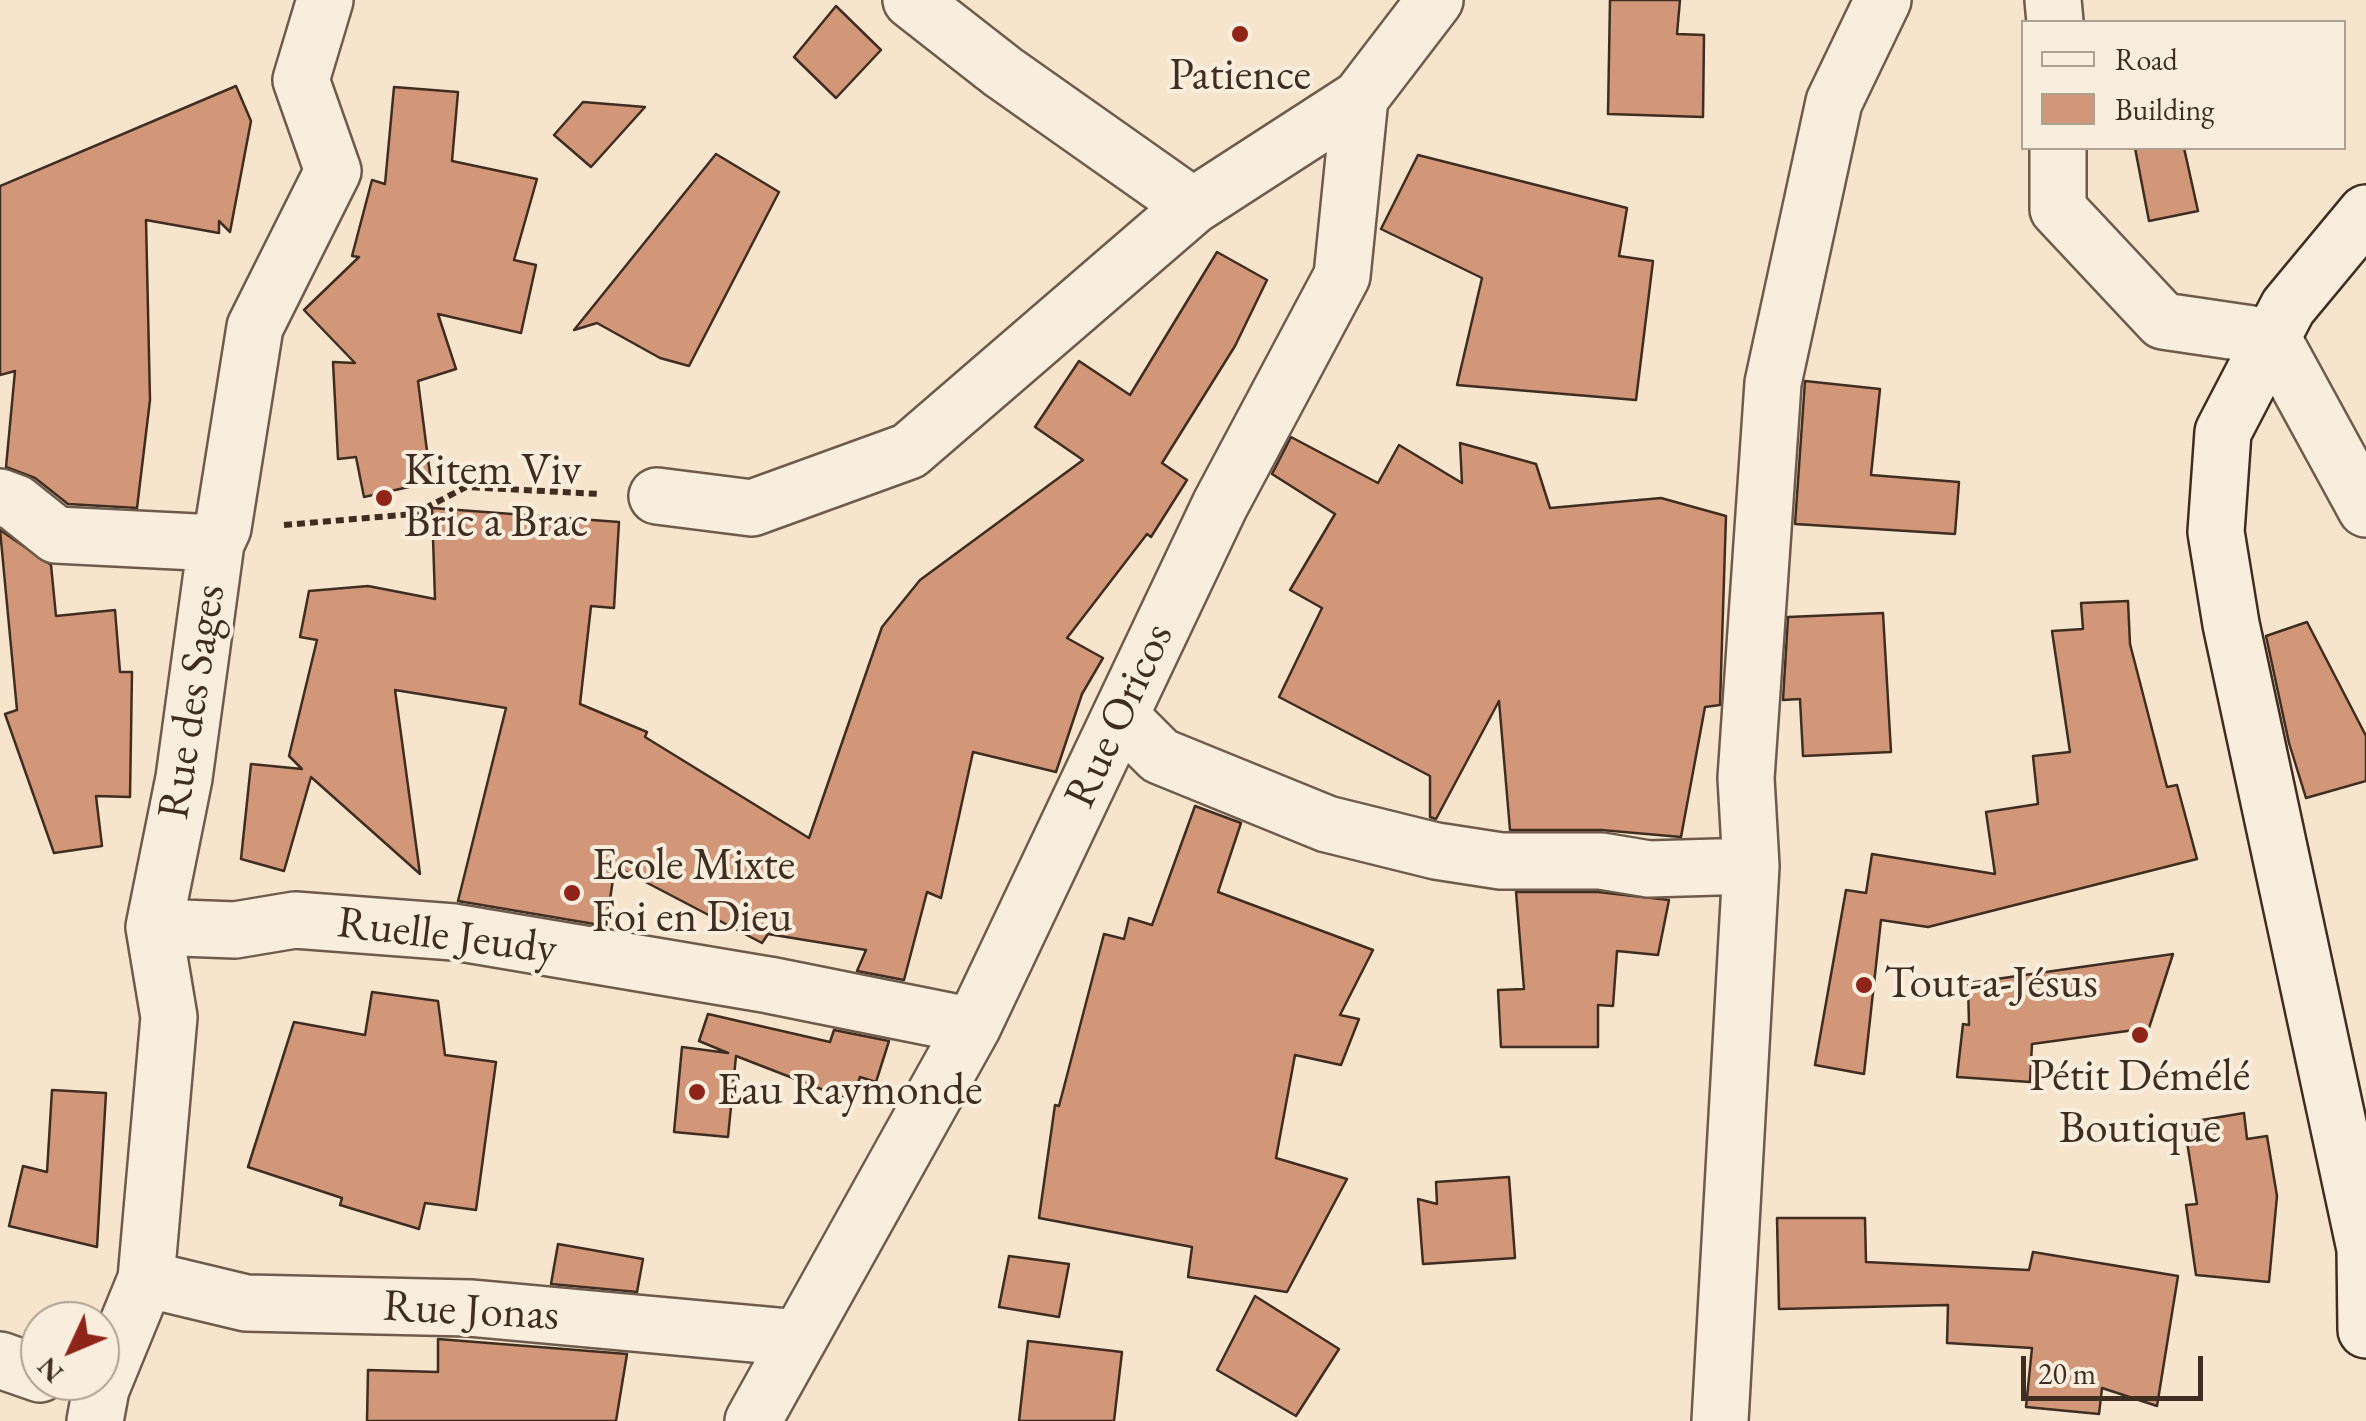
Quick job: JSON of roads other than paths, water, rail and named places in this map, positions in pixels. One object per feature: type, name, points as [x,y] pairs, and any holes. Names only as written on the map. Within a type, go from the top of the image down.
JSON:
[{"type":"street","name":"Rue des Sages","points":[[120,1332],[146,1279],[170,1017],[154,926],[184,778],[255,327],[333,171],[302,80],[325,0]]},
{"type":"street","points":[[911,0],[1003,72],[1193,206]]},
{"type":"street","points":[[657,496],[752,508],[909,451],[1193,206],[1360,98],[1435,0]]},
{"type":"street","points":[[1720,1421],[1751,866],[1746,778],[1773,384],[1834,102],[1882,0]]},
{"type":"street","name":"Rue Oricos","points":[[754,1421],[973,1026],[1220,505],[1342,276],[1360,98]]},
{"type":"street","points":[[2058,150],[2058,209],[2163,322],[2272,337]]},
{"type":"street","points":[[2366,213],[2288,307],[2223,432],[2216,532],[2231,624],[2365,1249],[2366,1330]]},
{"type":"street","points":[[2272,337],[2366,509]]},
{"type":"street","points":[[0,496],[56,535],[220,535]]},
{"type":"street","points":[[1120,716],[1160,756],[1327,824],[1436,851],[1501,861],[1601,861],[1649,868],[1751,866]]},
{"type":"street","name":"Ruelle Jeudy","points":[[154,926],[235,930],[294,920],[454,932],[769,985],[973,1026]]},
{"type":"street","name":"Rue Jonas","points":[[146,1279],[246,1303],[470,1308],[798,1338]]},
{"type":"place","name":"Patience","points":[[1240,34]]},
{"type":"place","name":"Kitem Viv Bric a Brac","points":[[384,498]]},
{"type":"place","name":"Ecole Mixte Foi en Dieu","points":[[572,893]]},
{"type":"place","name":"Tout-a-Jésus","points":[[1864,985]]},
{"type":"place","name":"Pétit Démélé Boutique","points":[[2140,1035]]},
{"type":"place","name":"Eau Raymonde","points":[[697,1092]]}]
